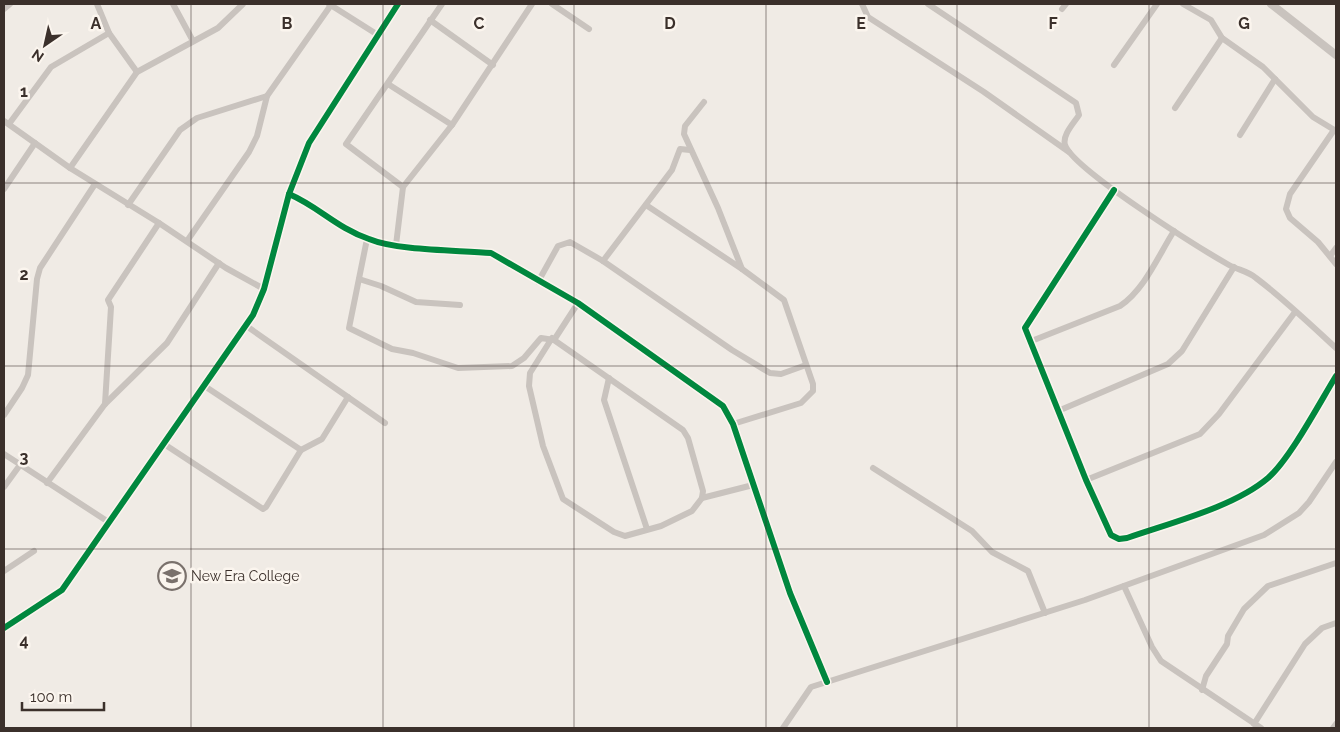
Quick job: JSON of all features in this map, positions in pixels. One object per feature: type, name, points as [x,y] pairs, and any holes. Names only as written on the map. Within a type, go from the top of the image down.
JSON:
[{"type":"street","points":[[4,10],[10,4]]},
{"type":"street","points":[[97,4],[109,33],[137,72]]},
{"type":"street","points":[[173,4],[193,42]]},
{"type":"street","points":[[70,168],[137,72],[218,28],[243,4]]},
{"type":"street","points":[[187,241],[249,152],[257,136],[267,96],[330,4],[378,35]]},
{"type":"street","points":[[4,628],[62,590],[246,325],[264,289],[289,194],[309,142],[398,4]]},
{"type":"street","points":[[403,186],[346,144],[442,4]]},
{"type":"street","points":[[396,245],[403,186],[452,125],[532,4]]},
{"type":"street","points":[[552,4],[563,7],[589,29]]},
{"type":"street","points":[[862,4],[868,17],[984,92],[1070,152],[1114,190],[1174,231],[1256,278],[1336,348]]},
{"type":"street","points":[[928,4],[1076,103],[1079,115],[1064,140],[1070,152]]},
{"type":"street","points":[[1114,65],[1157,4]]},
{"type":"street","points":[[1184,4],[1211,20],[1222,38],[1256,62],[1313,117],[1335,130],[1290,194],[1286,209],[1290,218],[1318,242],[1336,264]]},
{"type":"street","points":[[1271,4],[1336,55]]},
{"type":"street","points":[[430,20],[493,65]]},
{"type":"street","points":[[109,33],[51,67],[6,122],[70,168],[128,205],[160,222],[219,263],[264,289]]},
{"type":"street","points":[[1174,108],[1222,38]]},
{"type":"street","points":[[1240,135],[1275,80]]},
{"type":"street","points":[[388,84],[452,125]]},
{"type":"street","points":[[128,205],[180,130],[188,123],[197,118],[267,96]]},
{"type":"street","points":[[704,102],[684,129],[690,150],[718,208],[742,269]]},
{"type":"street","points":[[4,190],[35,143]]},
{"type":"street","points":[[603,261],[672,170],[680,149],[690,150]]},
{"type":"street","points":[[4,415],[22,388],[28,375],[37,279],[40,268],[95,184]]},
{"type":"street","points":[[1114,190],[1026,323],[1025,328],[1086,480],[1110,533],[1119,539],[1229,501],[1268,478],[1277,469],[1336,376]]},
{"type":"street","points":[[289,194],[308,202],[337,225],[368,239],[396,245],[491,253],[506,260],[538,282],[578,303],[723,406],[733,424],[790,593],[827,682]]},
{"type":"street","points":[[646,205],[742,269],[784,300],[813,384],[813,391],[807,399],[733,424]]},
{"type":"street","points":[[106,404],[111,307],[108,300],[160,222]]},
{"type":"street","points":[[1030,342],[1120,306],[1138,289],[1174,231]]},
{"type":"street","points":[[368,239],[349,328],[392,349],[413,353],[458,368],[503,367],[518,363],[541,338],[553,339],[683,430],[688,438],[701,482],[702,498]]},
{"type":"street","points":[[538,282],[561,244],[570,242],[603,261],[732,350],[770,373],[781,374],[806,365]]},
{"type":"street","points":[[1330,256],[1336,248]]},
{"type":"street","points":[[47,483],[106,404],[167,343],[219,263]]},
{"type":"street","points":[[1058,411],[1168,364],[1182,350],[1234,267]]},
{"type":"street","points":[[359,279],[386,288],[416,302],[460,305]]},
{"type":"street","points":[[578,303],[530,373],[529,380],[543,446],[563,498],[619,535],[625,536],[661,526],[692,511],[702,498],[753,485]]},
{"type":"street","points":[[1086,480],[1200,434],[1219,414],[1295,312]]},
{"type":"street","points":[[246,325],[385,423]]},
{"type":"street","points":[[609,378],[604,392],[604,400],[646,529]]},
{"type":"street","points":[[203,385],[301,450]]},
{"type":"street","points":[[164,444],[263,509],[301,450],[322,439],[348,397]]},
{"type":"street","points":[[4,454],[110,523]]},
{"type":"street","points":[[783,728],[811,688],[1045,613],[1264,535],[1299,513],[1309,502],[1336,462]]},
{"type":"street","points":[[4,488],[20,465]]},
{"type":"street","points":[[873,468],[972,531],[992,552],[1028,571],[1045,613]]},
{"type":"street","points":[[4,571],[34,551]]},
{"type":"street","points":[[1202,690],[1206,676],[1227,644],[1228,636],[1241,614],[1260,592],[1268,586],[1336,563]]},
{"type":"street","points":[[1124,586],[1157,655],[1165,664],[1261,728]]},
{"type":"street","points":[[1254,724],[1305,644],[1322,628],[1336,623]]},
{"type":"street","points":[[1333,728],[1336,724]]},
{"type":"cycle path","points":[[4,628],[62,590],[253,315],[264,289],[289,194],[309,143],[398,4]]},
{"type":"cycle path","points":[[1114,190],[1025,328],[1086,480],[1111,535],[1119,539],[1127,538],[1220,506],[1254,488],[1268,478],[1286,458],[1336,376]]},
{"type":"cycle path","points":[[289,194],[347,229],[381,243],[411,248],[491,253],[578,303],[723,406],[733,424],[790,593],[827,682]]},
{"type":"place","name":"New Era College","points":[[172,576]]}]
